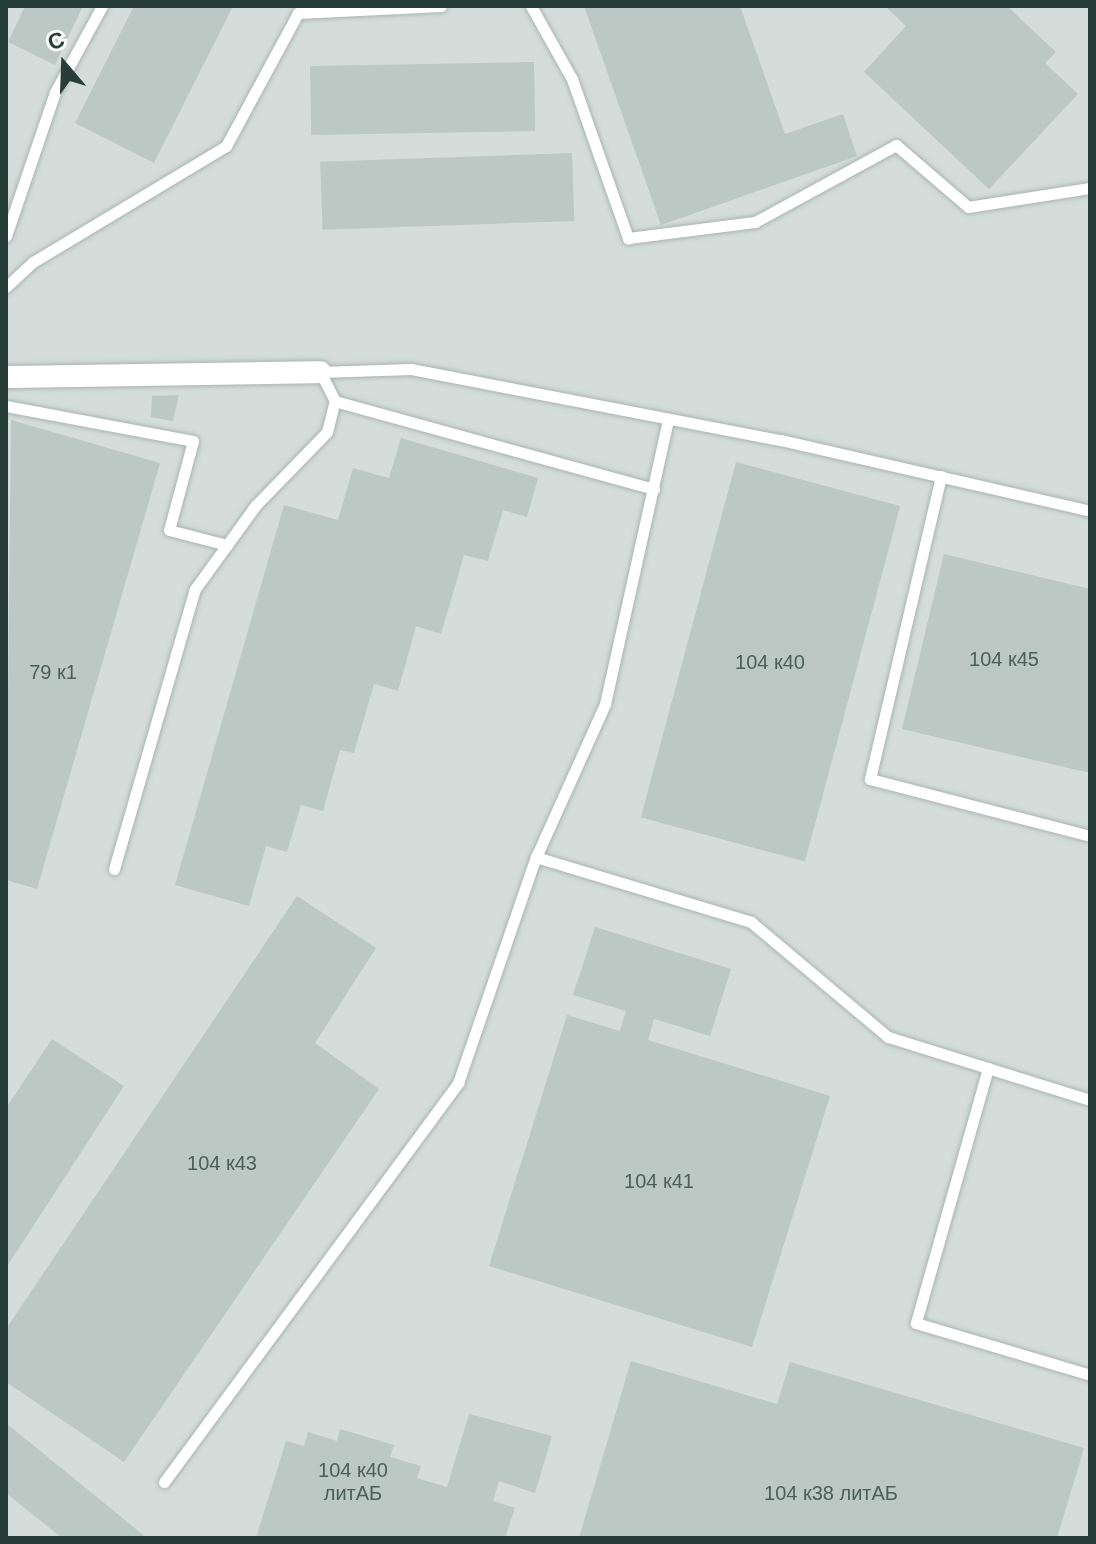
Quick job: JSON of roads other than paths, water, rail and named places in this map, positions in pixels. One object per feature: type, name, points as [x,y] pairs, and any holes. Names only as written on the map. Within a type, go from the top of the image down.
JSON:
[{"type":"street","points":[[6,377],[320,372]]},
{"type":"lane","points":[[6,236],[55,92],[102,6]]},
{"type":"lane","points":[[6,287],[33,262],[226,146],[298,13],[441,6]]},
{"type":"lane","points":[[531,6],[572,79],[628,238],[755,222],[896,145],[968,207],[1090,188]]},
{"type":"lane","points":[[114,869],[195,589],[227,545],[327,432],[335,401],[320,372],[411,369],[941,476],[1090,511]]},
{"type":"lane","points":[[335,401],[654,489]]},
{"type":"lane","points":[[6,406],[193,441],[169,530],[227,545]]},
{"type":"lane","points":[[164,1482],[458,1083],[536,857],[605,704],[668,419]]},
{"type":"lane","points":[[941,476],[870,779],[1090,836]]},
{"type":"lane","points":[[536,857],[751,922],[888,1037],[1090,1100]]},
{"type":"lane","points":[[988,1068],[916,1323],[1090,1375]]}]
